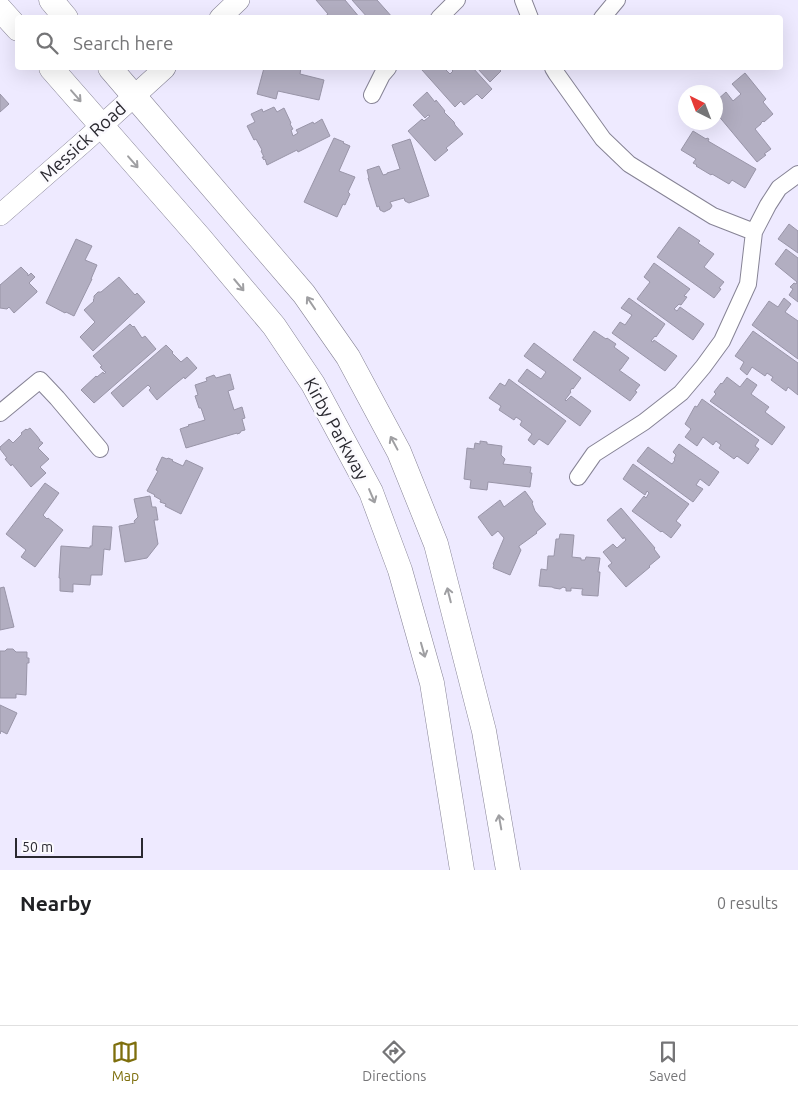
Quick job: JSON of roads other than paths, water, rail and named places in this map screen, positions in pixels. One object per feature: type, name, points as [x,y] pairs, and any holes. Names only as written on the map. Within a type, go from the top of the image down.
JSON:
[{"type":"main road","points":[[51,0],[64,15]]},
{"type":"main road","points":[[0,9],[15,26]]},
{"type":"main road","name":"Kirby Parkway","points":[[53,70],[200,238],[274,326],[313,384],[371,492],[400,570],[432,683],[462,870]]},
{"type":"main road","points":[[112,70],[304,294],[348,357],[399,452],[436,544],[484,731],[508,870]]},
{"type":"street","points":[[223,15],[239,0]]},
{"type":"street","points":[[442,15],[457,0]]},
{"type":"street","points":[[523,0],[529,15]]},
{"type":"street","points":[[604,15],[616,0]]},
{"type":"street","name":"Messick Road","points":[[0,215],[163,70]]},
{"type":"street","points":[[372,95],[386,70]]},
{"type":"street","points":[[557,70],[603,139],[629,164],[714,216],[754,232]]},
{"type":"street","points":[[578,477],[594,454],[644,422],[681,393],[722,341],[748,284],[754,232],[779,188],[798,174]]},
{"type":"street","points":[[0,413],[40,380],[100,449]]}]
